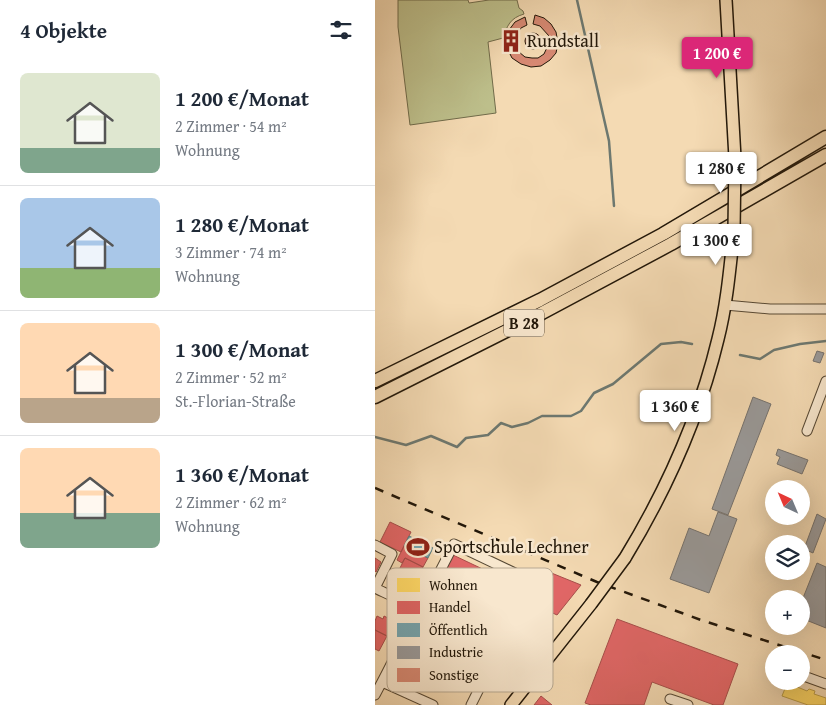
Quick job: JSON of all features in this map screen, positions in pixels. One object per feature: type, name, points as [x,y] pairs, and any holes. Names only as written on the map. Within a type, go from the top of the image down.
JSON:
[{"type":"highway","name":"B 28","points":[[375,381],[540,300],[636,248],[826,137]]},
{"type":"highway","name":"B 28","points":[[375,397],[542,314],[671,244],[826,155]]},
{"type":"main road","points":[[553,652],[625,558],[655,508],[685,446],[704,393],[719,338],[734,230],[735,158],[727,0]]},
{"type":"main road","points":[[511,705],[521,692]]},
{"type":"street","points":[[725,305],[747,309],[770,310],[826,309]]},
{"type":"street","points":[[807,431],[826,381]]},
{"type":"street","points":[[442,568],[454,544],[504,568]]},
{"type":"street","points":[[375,545],[392,554],[375,588],[387,594]]},
{"type":"street","points":[[375,695],[387,671]]},
{"type":"street","points":[[810,678],[826,684]]},
{"type":"street","points":[[382,682],[387,685]]},
{"type":"street","points":[[399,692],[414,701],[433,705]]},
{"type":"street","points":[[471,705],[478,692]]},
{"type":"street","points":[[670,699],[688,705]]},
{"type":"green space","points":[[398,0],[468,0],[469,3],[489,0],[517,0],[519,8],[524,14],[515,18],[510,23],[503,38],[488,42],[496,113],[410,125],[398,27]]},
{"type":"building: Wohnen","points":[[810,689],[815,691],[814,694],[826,698],[826,705],[808,705],[782,696],[784,690],[807,691]]},
{"type":"building: Handel","points":[[390,522],[411,532],[401,552],[380,542]]},
{"type":"building: Handel","points":[[404,546],[428,558],[423,567],[405,558],[402,563],[397,560]]},
{"type":"building: Handel","points":[[453,555],[480,568],[447,568]]},
{"type":"building: Handel","points":[[375,558],[381,562],[376,572],[375,571]]},
{"type":"building: Handel","points":[[405,558],[423,567],[423,568],[400,568]]},
{"type":"building: Handel","points":[[553,574],[581,585],[557,615],[553,613]]},
{"type":"building: Handel","points":[[377,616],[383,619],[384,616],[387,618],[387,636],[375,630]]},
{"type":"building: Handel","points":[[617,619],[738,664],[723,705],[714,705],[652,682],[644,705],[591,705],[585,703]]},
{"type":"building: Handel","points":[[375,630],[387,636],[379,651],[375,649]]},
{"type":"building: Handel","points":[[541,696],[552,705],[534,705]]},
{"type":"building: Öffentlich","name":"Sportschule Lechner","points":[[409,536],[433,548],[428,558],[404,546]]},
{"type":"building: Industrie","points":[[817,351],[824,353],[820,363],[813,361]]},
{"type":"building: Industrie","points":[[753,397],[771,404],[728,515],[712,509]]},
{"type":"building: Industrie","points":[[778,449],[808,460],[802,474],[777,464],[780,457],[776,455]]},
{"type":"building: Industrie","points":[[718,512],[737,519],[709,593],[670,579],[689,528],[709,536]]},
{"type":"building: Industrie","points":[[817,514],[826,519],[813,553],[810,552],[809,535]]},
{"type":"building: Industrie","points":[[817,563],[826,567],[826,628],[810,622],[810,590],[806,590]]},
{"type":"building: Sonstige","name":"Rundstall","points":[[535,15],[544,18],[551,24],[556,32],[558,43],[556,53],[550,60],[541,66],[531,67],[521,64],[512,58],[508,50],[507,39],[509,30],[515,22],[525,17],[527,25],[517,33],[516,47],[525,57],[538,58],[544,54],[549,43],[549,36],[540,26],[533,24]]},
{"type":"building: Sonstige","points":[[530,33],[536,33],[541,38],[539,47],[530,49],[525,44],[525,38]]},
{"type":"waterway","points":[[577,0],[609,141],[614,206]]},
{"type":"waterway","points":[[740,355],[760,359],[774,350],[826,341]]},
{"type":"waterway","points":[[375,437],[406,445],[431,436],[457,447],[466,438],[488,435],[501,423],[512,427],[528,423],[542,416],[571,416],[581,411],[594,393],[613,384],[661,344],[681,342],[692,344]]},
{"type":"railway","points":[[375,488],[597,582],[701,620],[826,660]]},
{"type":"place","name":"Rundstall","points":[[511,41]]},
{"type":"place","name":"Sportschule Lechner","points":[[418,547]]}]
